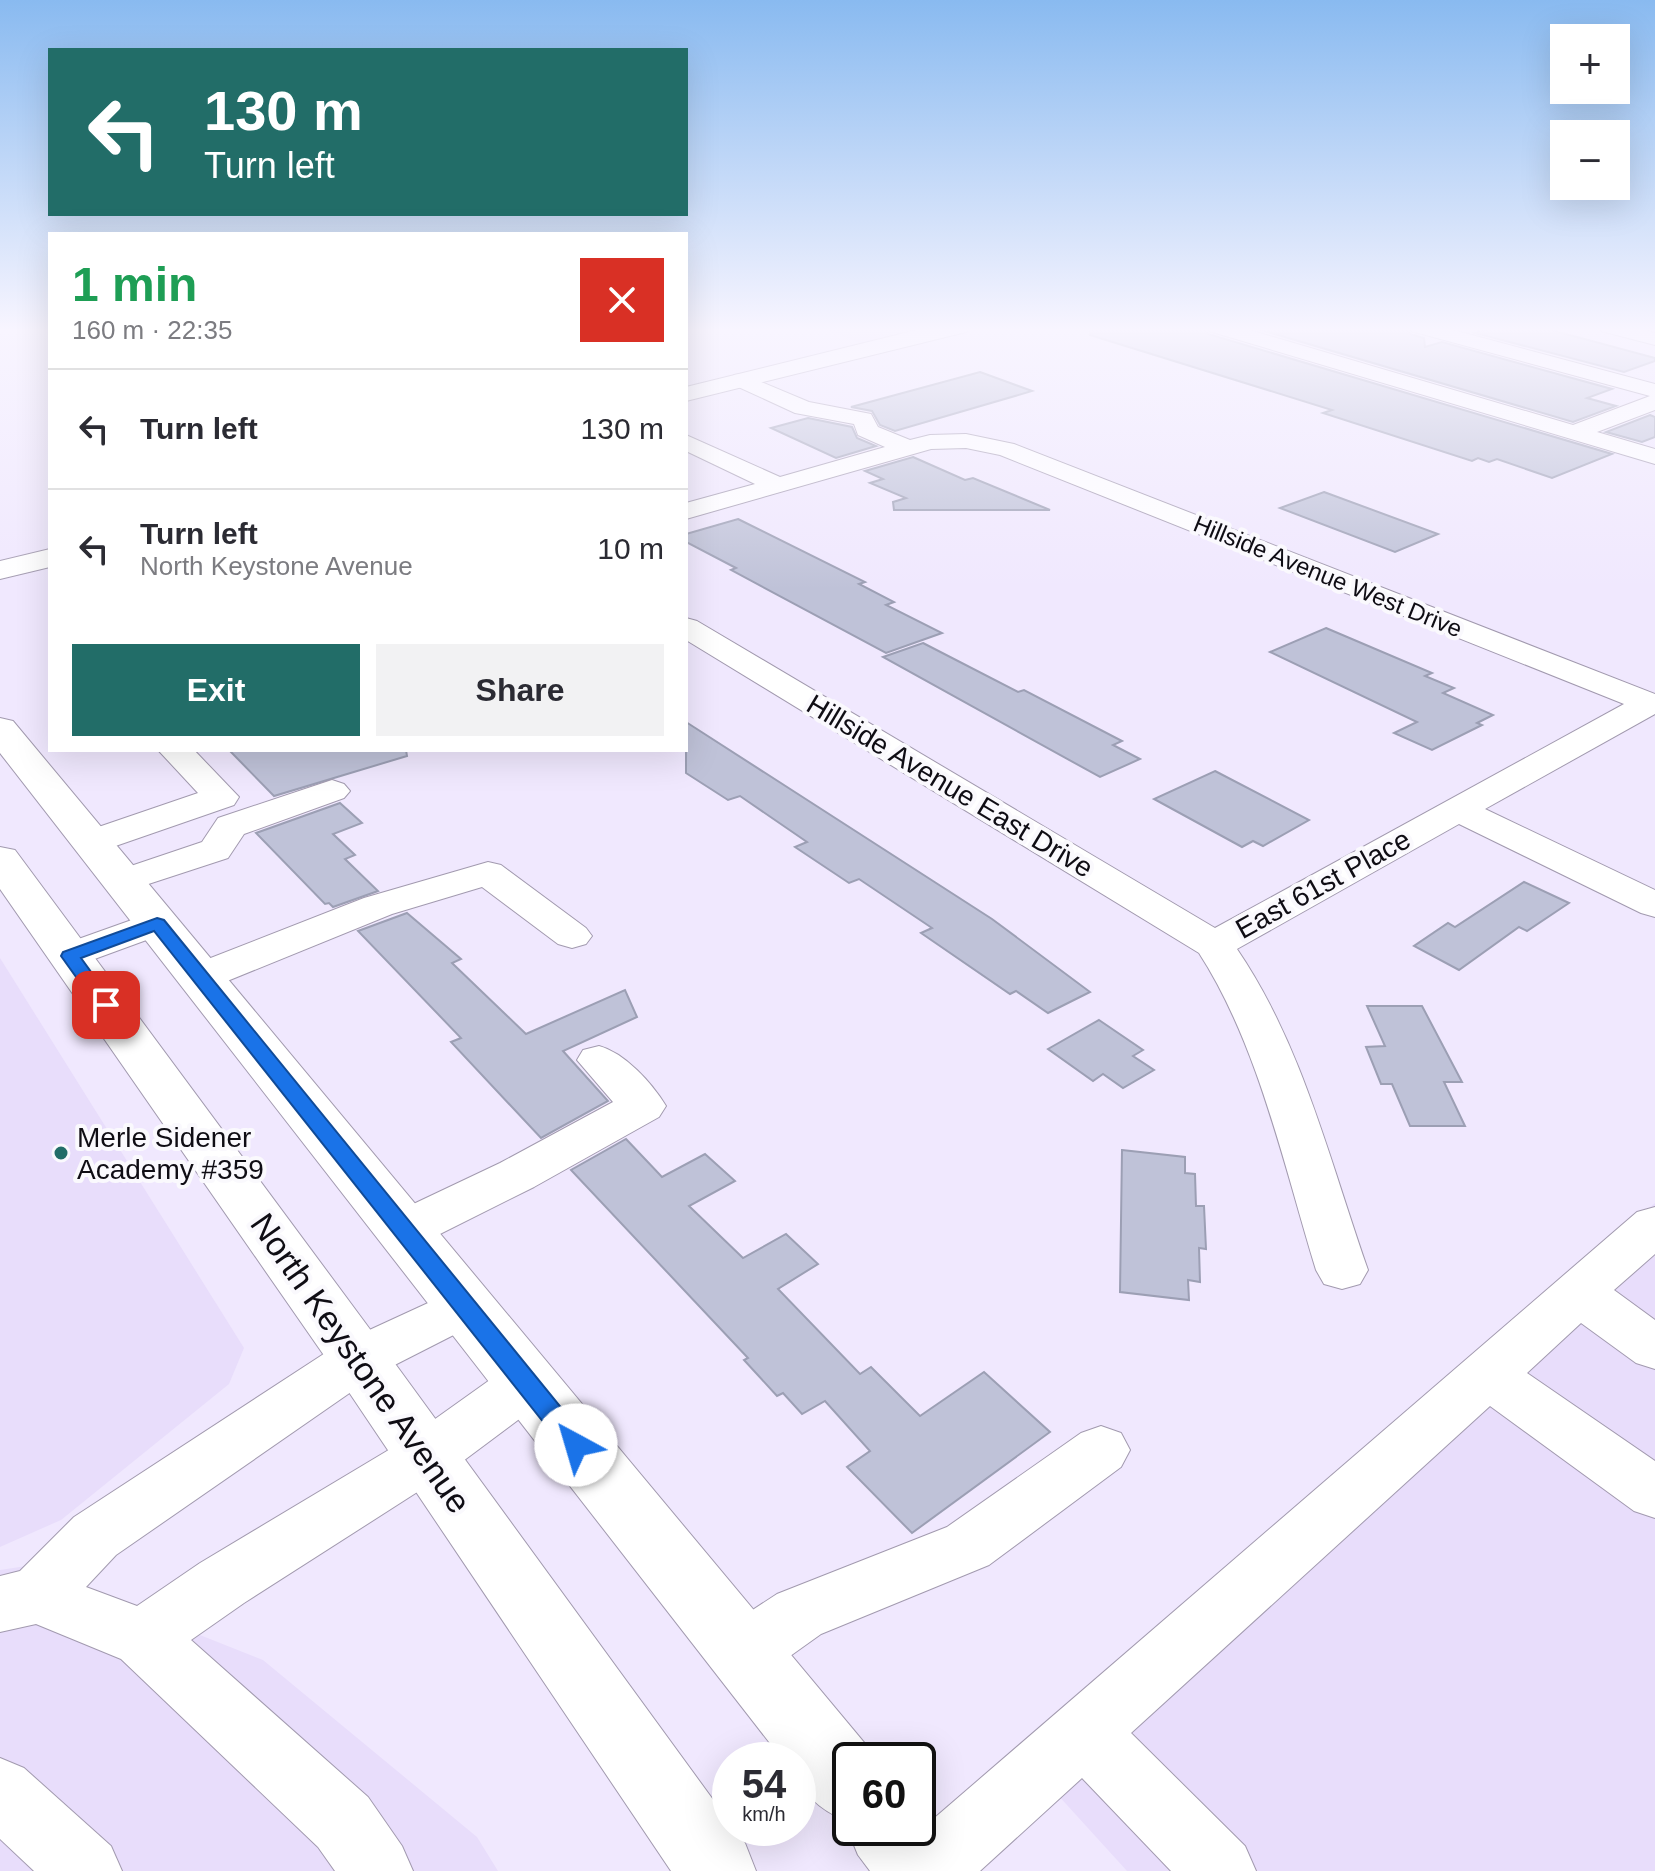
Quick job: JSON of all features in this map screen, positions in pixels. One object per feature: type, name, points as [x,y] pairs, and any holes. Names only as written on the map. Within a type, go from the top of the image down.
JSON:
[{"type":"main road","points":[[0,552],[48,540]]},
{"type":"main road","points":[[0,570],[48,558]]},
{"type":"main road","points":[[0,729],[832,1763]]},
{"type":"main road","name":"North Keystone Avenue","points":[[0,859],[427,1456],[717,1871]]},
{"type":"main road","points":[[899,1846],[919,1871]]},
{"type":"street","points":[[835,414],[863,419],[866,430],[907,448]]},
{"type":"street","points":[[1512,414],[1655,457]]},
{"type":"street","points":[[1575,433],[1623,414]]},
{"type":"street","name":"Hillside Avenue West Drive","points":[[688,510],[907,448],[950,440],[983,443],[1006,449],[1653,704]]},
{"type":"street","points":[[688,443],[778,485]]},
{"type":"street","name":"Hillside Avenue East Drive","points":[[688,628],[1214,945]]},
{"type":"street","name":"East 61st Place","points":[[1342,1270],[1265,1036],[1236,978],[1214,945],[1653,704]]},
{"type":"street","points":[[91,842],[221,797],[177,752]]},
{"type":"street","points":[[124,881],[215,850],[231,826],[332,791]]},
{"type":"street","points":[[1457,809],[1655,905]]},
{"type":"street","points":[[200,977],[378,906],[488,873],[572,936]]},
{"type":"street","points":[[70,956],[157,923]]},
{"type":"street","points":[[404,1230],[517,1175],[643,1106],[599,1060]]},
{"type":"street","points":[[927,1871],[1583,1291],[1647,1244]]},
{"type":"street","points":[[1583,1291],[1605,1314],[1655,1348]]},
{"type":"street","points":[[19,1600],[95,1536],[358,1359],[465,1306]]},
{"type":"street","points":[[1488,1375],[1655,1493]]},
{"type":"street","points":[[143,1638],[222,1583],[427,1456],[527,1383]]},
{"type":"street","points":[[742,1653],[799,1614],[968,1546],[1101,1450]]},
{"type":"street","points":[[19,1600],[143,1638],[343,1822],[366,1867]]},
{"type":"street","points":[[1085,1733],[1220,1871]]},
{"type":"street","points":[[0,1792],[86,1871]]},
{"type":"shaded area","name":"Merle Sidener Academy #359","points":[[0,958],[244,1348],[229,1384],[61,1520],[0,1547]]},
{"type":"shaded area","points":[[1655,1203],[1655,1871],[1127,1871],[1016,1749]]},
{"type":"shaded area","points":[[26,1566],[263,1660],[477,1837],[498,1871],[0,1871],[0,1570]]},
{"type":"building","points":[[874,414],[952,414],[895,431],[880,425]]},
{"type":"building","points":[[1327,414],[1478,414],[1612,454],[1552,478],[1497,459],[1489,462],[1478,458],[1472,461]]},
{"type":"building","points":[[1547,414],[1594,414],[1573,422]]},
{"type":"building","points":[[1650,415],[1655,417],[1655,437],[1642,442],[1606,432]]},
{"type":"building","points":[[808,418],[852,427],[857,438],[876,446],[836,458],[771,428]]},
{"type":"building","points":[[913,457],[965,480],[973,478],[1050,510],[894,510],[893,502],[906,498],[870,483],[883,479],[865,471]]},
{"type":"building","points":[[1324,492],[1438,534],[1395,552],[1280,508]]},
{"type":"building","points":[[738,519],[865,582],[859,584],[894,602],[886,605],[942,633],[886,653],[731,570],[736,568],[688,543],[688,533]]},
{"type":"building","points":[[1326,628],[1432,673],[1425,676],[1454,688],[1443,693],[1493,715],[1477,723],[1482,725],[1432,750],[1394,733],[1417,722],[1270,652]]},
{"type":"building","points":[[923,643],[1018,692],[1024,690],[1122,741],[1113,745],[1140,759],[1100,777],[883,657]]},
{"type":"building","points":[[688,723],[992,919],[1090,992],[1048,1013],[1016,991],[1010,994],[921,933],[932,928],[859,879],[849,883],[795,847],[807,842],[740,796],[728,800],[686,773]]},
{"type":"building","points":[[231,752],[406,752],[407,756],[274,796]]},
{"type":"building","points":[[1215,771],[1309,820],[1263,846],[1253,841],[1242,847],[1154,799]]},
{"type":"building","points":[[340,803],[362,823],[333,834],[355,855],[345,859],[378,891],[333,907],[325,904],[256,833]]},
{"type":"building","points":[[1524,882],[1569,903],[1527,931],[1519,927],[1459,970],[1414,946],[1448,923],[1455,927]]},
{"type":"building","points":[[407,913],[461,959],[452,963],[526,1034],[625,990],[637,1017],[563,1051],[608,1101],[541,1138],[451,1042],[461,1038],[358,931]]},
{"type":"building","points":[[1367,1006],[1422,1006],[1462,1082],[1444,1082],[1465,1126],[1410,1126],[1392,1084],[1381,1084],[1366,1047],[1385,1046]]},
{"type":"building","points":[[1099,1020],[1143,1050],[1133,1056],[1154,1070],[1123,1088],[1103,1074],[1093,1081],[1048,1049]]},
{"type":"building","points":[[626,1139],[662,1177],[705,1154],[735,1181],[689,1206],[743,1258],[786,1234],[818,1264],[778,1289],[860,1374],[871,1367],[920,1416],[984,1372],[1050,1432],[912,1533],[847,1467],[870,1451],[825,1401],[802,1414],[783,1393],[777,1396],[744,1360],[748,1358],[571,1170]]},
{"type":"building","points":[[1122,1150],[1185,1157],[1185,1173],[1195,1174],[1196,1206],[1204,1206],[1206,1249],[1199,1248],[1200,1282],[1188,1280],[1189,1300],[1120,1292]]},
{"type":"place","name":"Merle Sidener Academy #359","points":[[61,1153]]},
{"type":"route","points":[[106,1005],[70,956],[157,923],[576,1445]]}]
